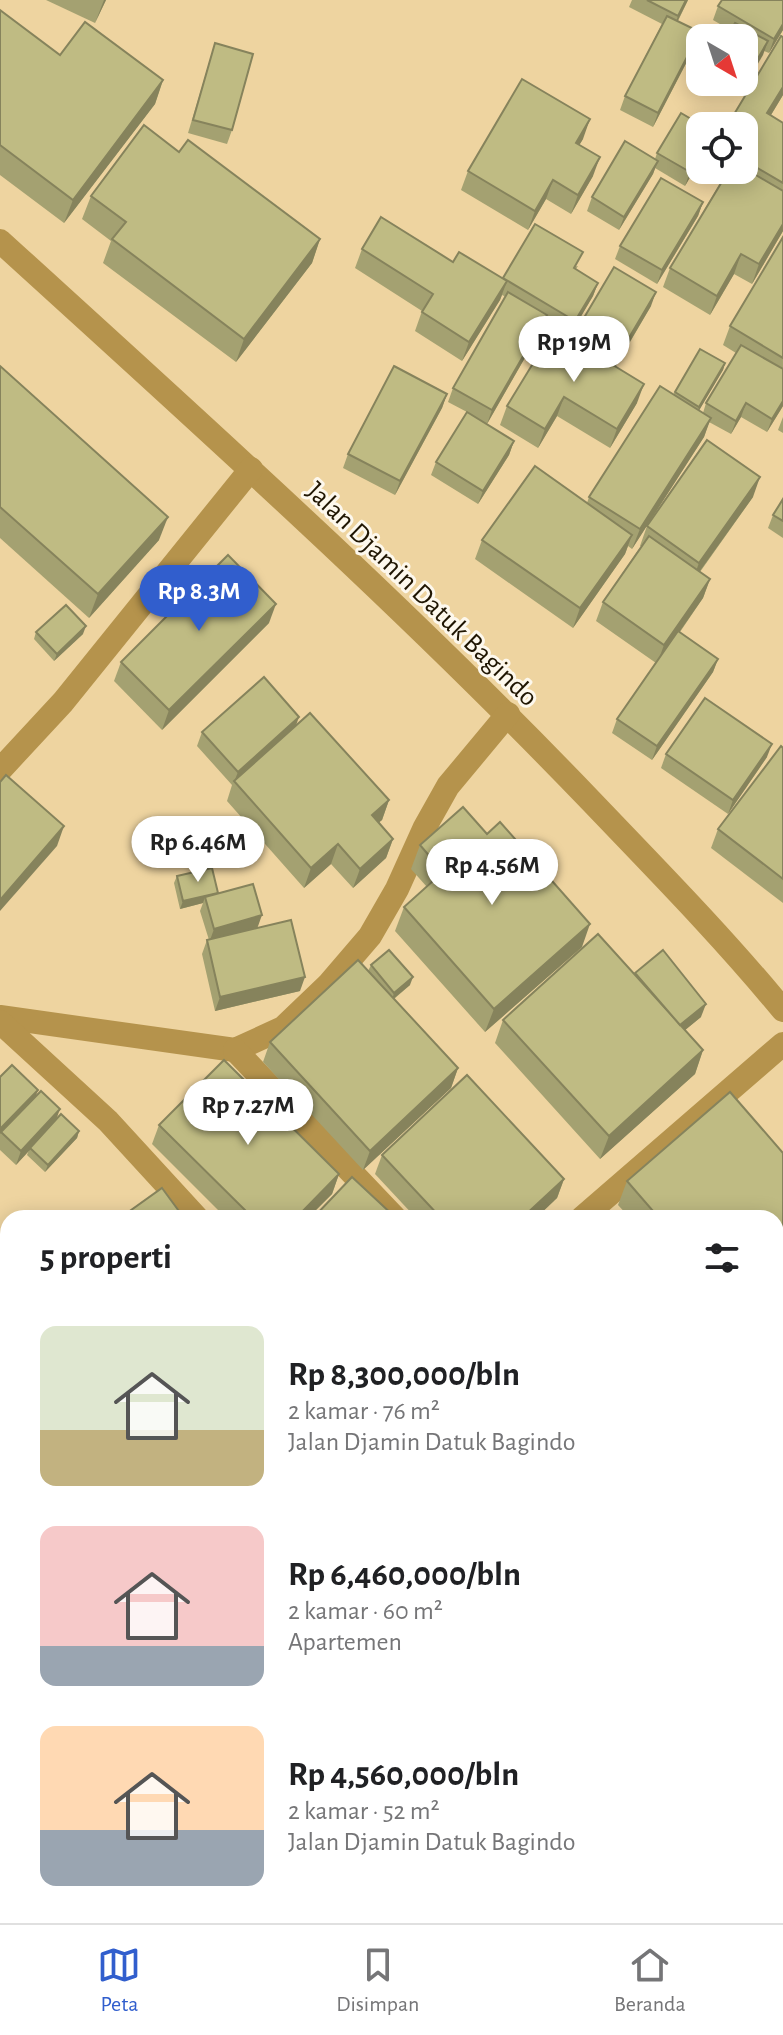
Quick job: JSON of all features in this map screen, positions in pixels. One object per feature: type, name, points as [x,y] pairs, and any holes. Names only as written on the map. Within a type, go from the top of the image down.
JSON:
[{"type":"street","name":"Jalan Djamin Datuk Bagindo","points":[[0,241],[251,469],[508,714],[733,949],[783,1010]]},
{"type":"street","points":[[0,770],[63,702],[251,469]]},
{"type":"street","points":[[0,1019],[235,1050],[283,1028],[328,985],[370,936],[448,786],[508,714]]},
{"type":"street","points":[[0,1019],[108,1121],[190,1210]]},
{"type":"street","points":[[591,1210],[783,1044]]},
{"type":"street","points":[[235,1050],[387,1210]]},
{"type":"building","points":[[647,0],[686,0],[678,16]]},
{"type":"building","points":[[722,0],[783,0],[783,24],[774,39],[758,30],[758,24],[749,24],[718,6]]},
{"type":"building","points":[[0,10],[60,55],[85,22],[163,80],[73,200],[0,145]]},
{"type":"building","points":[[667,16],[686,25],[686,59],[658,113],[625,96]]},
{"type":"building","points":[[758,36],[768,41],[758,58]]},
{"type":"building","points":[[783,37],[783,87],[767,113],[783,123],[783,183],[758,168],[758,112],[735,112],[745,96],[758,96],[758,74]]},
{"type":"building","points":[[215,43],[253,54],[232,130],[193,120]]},
{"type":"building","points":[[522,79],[590,119],[576,143],[600,157],[578,195],[553,180],[535,211],[468,171]]},
{"type":"building","points":[[681,113],[686,116],[686,170],[657,153]]},
{"type":"building","points":[[144,125],[179,152],[188,140],[320,239],[244,339],[112,239],[126,222],[91,196]]},
{"type":"building","points":[[625,141],[658,161],[624,217],[592,197]]},
{"type":"building","points":[[758,176],[783,191],[783,224],[759,264],[741,254],[717,296],[670,268],[721,184],[758,184]]},
{"type":"building","points":[[661,178],[703,202],[662,270],[620,246]]},
{"type":"building","points":[[381,217],[453,262],[459,252],[507,281],[469,342],[422,312],[433,294],[362,249]]},
{"type":"building","points":[[535,224],[583,252],[574,268],[598,283],[575,321],[503,278]]},
{"type":"building","points":[[783,237],[783,358],[730,326]]},
{"type":"building","points":[[614,267],[656,292],[617,358],[575,333]]},
{"type":"building","points":[[508,292],[547,315],[492,410],[453,388]]},
{"type":"building","points":[[554,329],[644,384],[617,429],[564,397],[545,429],[507,406]]},
{"type":"building","points":[[741,345],[783,369],[783,401],[772,419],[746,403],[736,421],[706,403]]},
{"type":"building","points":[[700,349],[725,363],[699,407],[675,392]]},
{"type":"building","points":[[0,366],[168,517],[98,594],[0,507]]},
{"type":"building","points":[[394,366],[447,394],[400,481],[348,454]]},
{"type":"building","points":[[660,386],[711,418],[640,529],[589,497]]},
{"type":"building","points":[[467,412],[514,441],[483,491],[436,462]]},
{"type":"building","points":[[707,440],[760,477],[699,563],[647,526]]},
{"type":"building","points":[[535,466],[632,535],[580,608],[482,540]]},
{"type":"building","points":[[783,499],[783,521],[773,515]]},
{"type":"building","points":[[649,536],[710,579],[664,645],[603,602]]},
{"type":"building","points":[[228,555],[276,604],[169,710],[121,662]]},
{"type":"building","points":[[66,605],[86,626],[57,654],[36,632]]},
{"type":"building","points":[[678,631],[718,659],[657,746],[617,719]]},
{"type":"building","points":[[264,677],[299,717],[238,772],[202,732]]},
{"type":"building","points":[[705,698],[772,744],[733,800],[666,754]]},
{"type":"building","points":[[310,713],[389,800],[372,815],[393,839],[360,869],[338,844],[311,868],[234,781]]},
{"type":"building","points":[[781,746],[783,748],[783,879],[718,829]]},
{"type":"building","points":[[6,775],[64,826],[0,900],[0,782]]},
{"type":"building","points":[[463,807],[487,834],[500,822],[590,924],[494,1009],[404,907],[443,872],[420,845]]},
{"type":"building","points":[[212,868],[218,893],[183,901],[177,876]]},
{"type":"building","points":[[253,884],[262,915],[214,929],[205,897]]},
{"type":"building","points":[[291,920],[305,977],[220,997],[207,940]]},
{"type":"building","points":[[598,934],[703,1050],[609,1136],[503,1020]]},
{"type":"building","points":[[389,950],[413,977],[394,993],[371,965]]},
{"type":"building","points":[[663,950],[706,1004],[680,1025],[635,973]]},
{"type":"building","points":[[358,960],[458,1068],[370,1151],[270,1042]]},
{"type":"building","points":[[224,1060],[339,1174],[304,1210],[245,1210],[159,1125]]},
{"type":"building","points":[[12,1065],[38,1090],[0,1129],[0,1077]]},
{"type":"building","points":[[467,1075],[564,1179],[531,1210],[434,1210],[382,1155]]},
{"type":"building","points":[[41,1091],[60,1109],[21,1151],[1,1132]]},
{"type":"building","points":[[730,1092],[783,1153],[783,1210],[652,1210],[627,1181]]},
{"type":"building","points":[[61,1114],[79,1131],[48,1165],[30,1148]]},
{"type":"building","points":[[352,1177],[387,1210],[321,1210]]},
{"type":"building","points":[[162,1188],[178,1210],[131,1210]]}]
